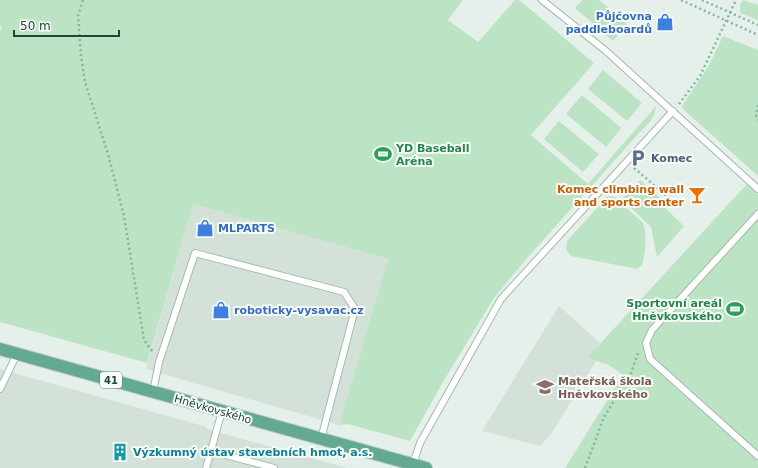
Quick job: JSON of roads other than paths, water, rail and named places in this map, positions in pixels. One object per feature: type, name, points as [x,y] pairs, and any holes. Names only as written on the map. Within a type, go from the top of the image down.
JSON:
[{"type":"main road","name":"Hněvkovského","points":[[0,349],[426,468]]},
{"type":"lane","points":[[542,0],[606,51],[758,188]]},
{"type":"lane","points":[[413,464],[420,443],[501,299],[673,110]]},
{"type":"lane","points":[[758,214],[652,330],[646,343],[650,359],[758,456]]},
{"type":"lane","points":[[153,392],[159,362],[195,253],[344,292],[355,309],[321,439]]},
{"type":"lane","points":[[0,389],[17,354]]},
{"type":"lane","points":[[206,468],[222,411]]},
{"type":"lane","points":[[211,451],[274,468]]},
{"type":"place","name":"Půjčovna paddleboardů","points":[[665,22]]},
{"type":"place","name":"YD Baseball Aréna","points":[[383,154]]},
{"type":"place","name":"Komec","points":[[638,158]]},
{"type":"place","name":"Komec climbing wall and sports center","points":[[697,195]]},
{"type":"place","name":"MLPARTS","points":[[205,228]]},
{"type":"place","name":"Sportovní areál Hněvkovského","points":[[735,309]]},
{"type":"place","name":"roboticky-vysavac.cz","points":[[221,310]]},
{"type":"place","name":"Mateřská škola Hněvkovského","points":[[545,387]]},
{"type":"place","name":"Výzkumný ústav stavebních hmot, a.s.","points":[[120,452]]}]
